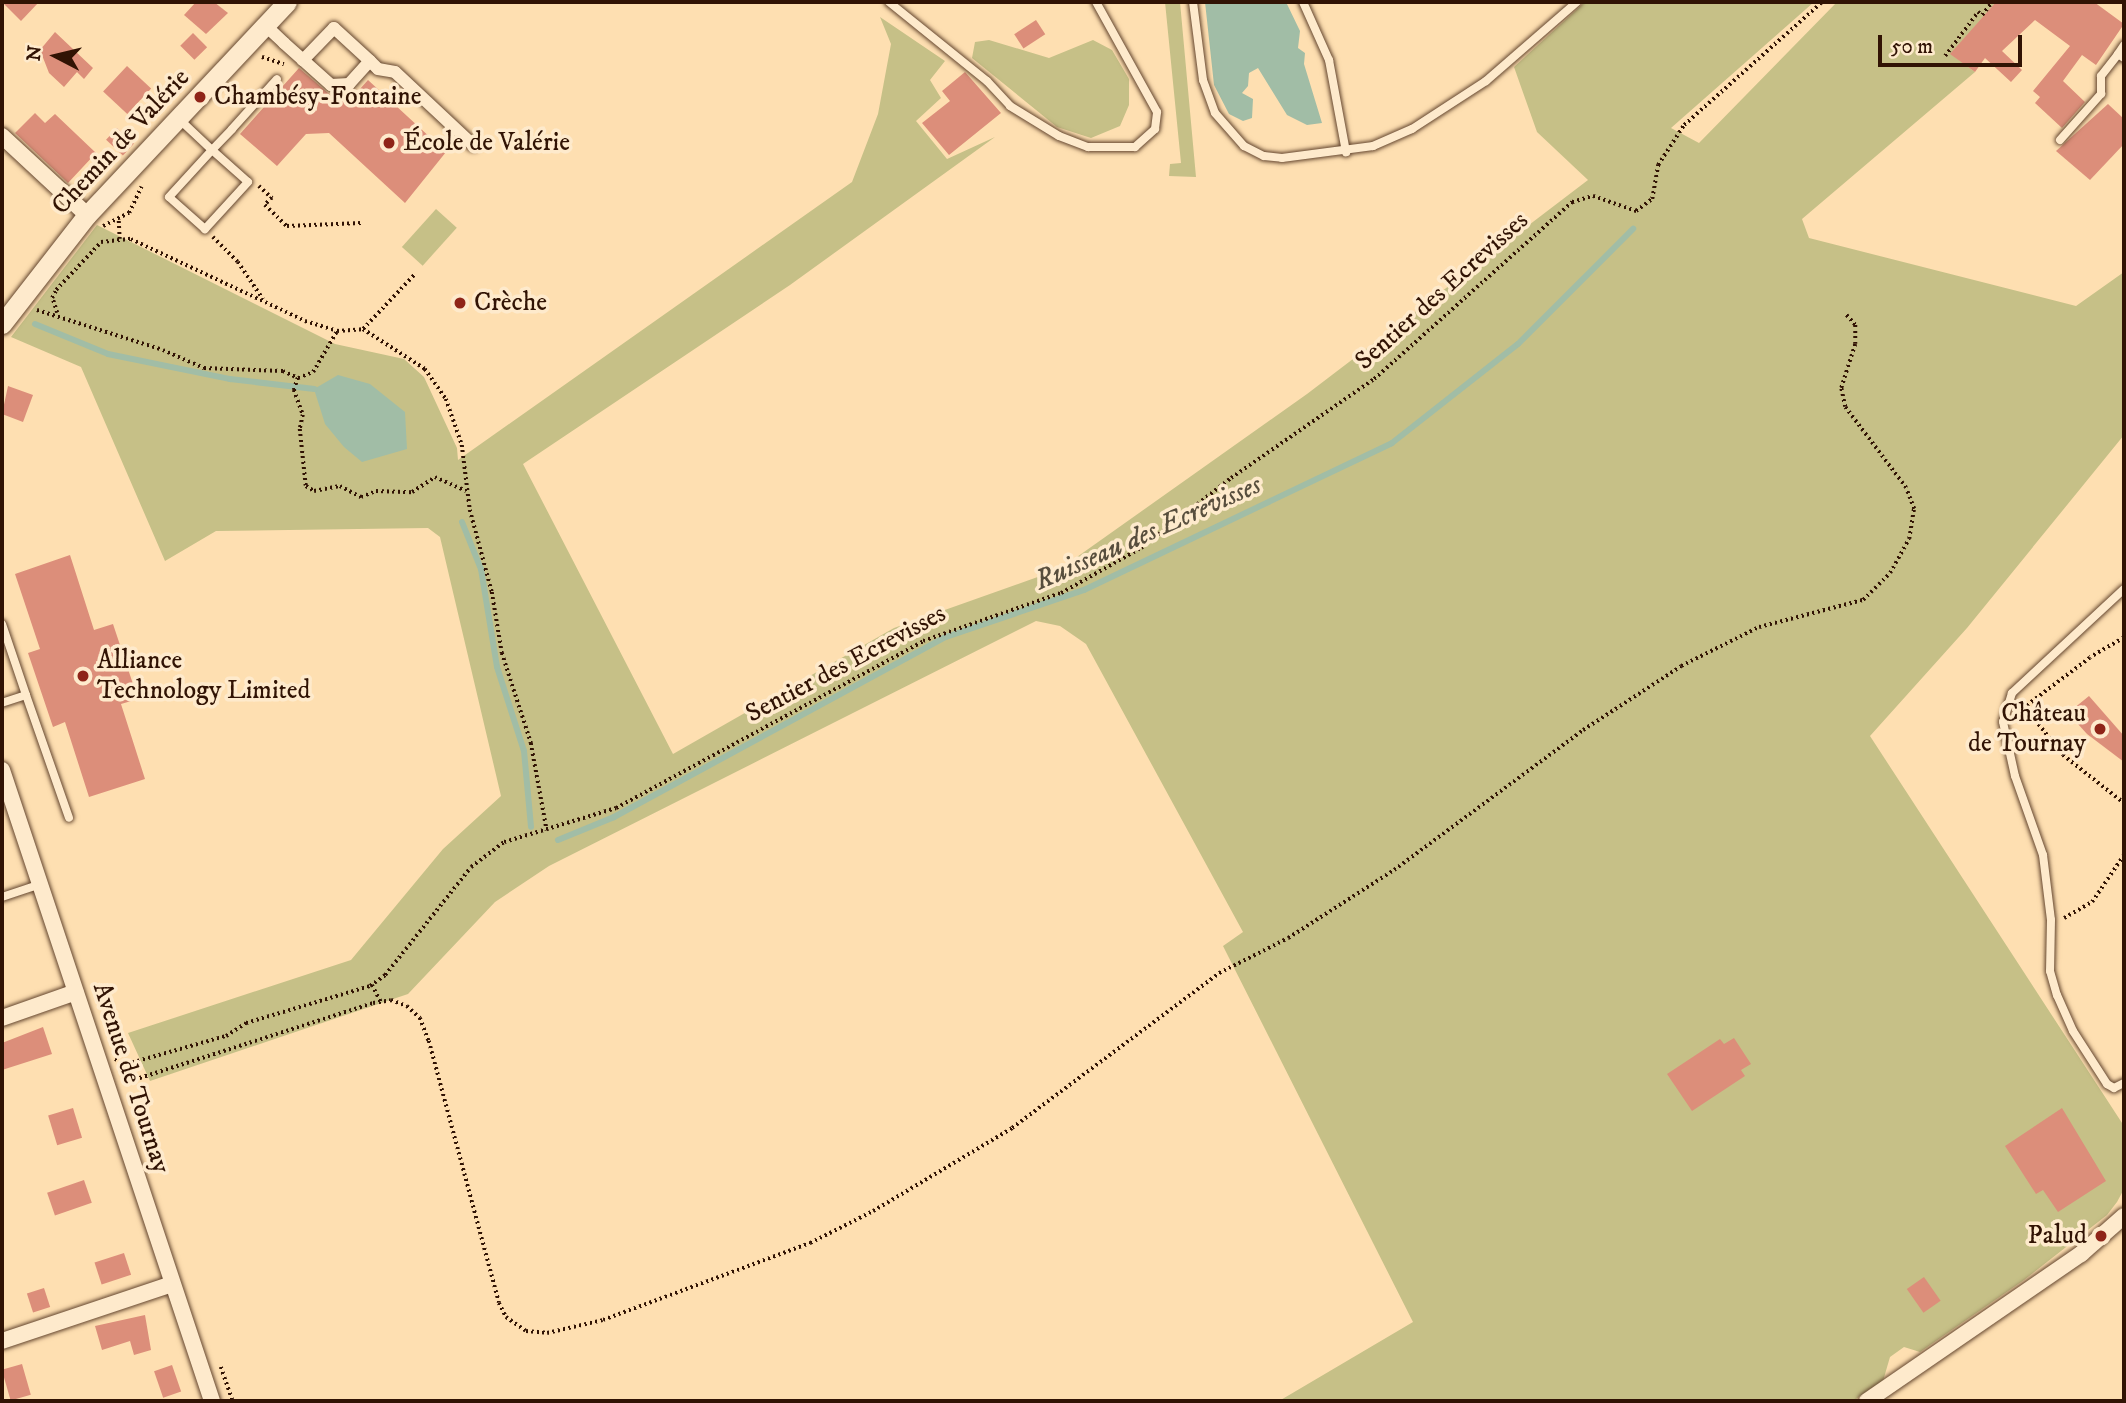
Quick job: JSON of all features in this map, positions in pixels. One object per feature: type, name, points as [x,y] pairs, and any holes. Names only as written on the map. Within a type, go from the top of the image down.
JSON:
[{"type":"street","name":"Chemin de Valérie","points":[[2,324],[87,215],[287,2]]},
{"type":"street","points":[[266,26],[331,85],[349,84],[370,61]]},
{"type":"street","points":[[303,60],[334,28],[370,61],[395,72],[473,145]]},
{"type":"street","points":[[2,136],[87,215]]},
{"type":"street","name":"Avenue de Tournay","points":[[2,770],[7,800],[41,884],[212,1401]]},
{"type":"street","points":[[2,1017],[76,992]]},
{"type":"street","points":[[1867,1401],[2081,1254],[2124,1216]]},
{"type":"street","points":[[2,1340],[172,1284]]},
{"type":"lane","points":[[889,2],[987,81],[1010,106],[1059,136],[1088,146],[1135,147],[1155,129],[1157,112],[1096,2]]},
{"type":"lane","points":[[1193,2],[1205,91],[1233,137],[1252,151],[1272,158],[1346,152],[1379,145],[1429,120],[1486,81],[1577,2]]},
{"type":"lane","points":[[1303,2],[1329,60],[1346,152]]},
{"type":"lane","points":[[2060,140],[2101,94],[2101,76],[2121,56],[2124,45]]},
{"type":"lane","points":[[179,119],[212,150],[248,182],[205,229],[169,197],[212,150],[277,79]]},
{"type":"lane","points":[[2124,589],[2007,702],[2006,742],[2043,855],[2051,920],[2050,971],[2063,1012],[2107,1084],[2114,1088],[2124,1083]]},
{"type":"lane","points":[[2,624],[69,818]]},
{"type":"lane","points":[[2,703],[26,695]]},
{"type":"lane","points":[[2,897],[41,884]]},
{"type":"path","name":"Sentier des Ecrevisses","points":[[372,985],[471,867],[504,842],[617,808],[923,641],[1061,593],[1141,548],[1243,470],[1384,371],[1572,202],[1593,196],[1636,211],[1652,200],[1658,165],[1684,125],[1822,2]]},
{"type":"path","points":[[1945,56],[1992,2]]},
{"type":"path","points":[[258,186],[272,198],[265,205],[286,226],[360,223]]},
{"type":"path","points":[[119,221],[120,239]]},
{"type":"path","points":[[205,229],[238,262],[265,300]]},
{"type":"path","points":[[94,236],[101,242]]},
{"type":"path","points":[[57,313],[52,298],[56,290],[101,242],[131,239],[337,331],[363,329],[414,360],[439,388],[462,444],[466,491],[502,653],[531,743],[547,831]]},
{"type":"path","points":[[363,329],[415,274]]},
{"type":"path","points":[[40,312],[57,313],[204,368],[284,371],[298,378],[313,372],[337,331]]},
{"type":"path","points":[[109,1087],[381,1002],[407,1006],[425,1029],[495,1289],[506,1317],[517,1326],[547,1333],[579,1327],[810,1243],[909,1191],[1012,1128],[1219,974],[1288,939],[1394,870],[1583,730],[1681,666],[1759,627],[1863,600],[1890,573],[1909,539],[1914,509],[1906,488],[1845,407],[1841,388],[1855,344],[1855,325],[1845,314]]},
{"type":"path","points":[[298,378],[294,390],[303,415],[300,429],[306,486],[314,491],[340,486],[361,497],[376,491],[412,492],[435,477],[466,491]]},
{"type":"path","points":[[2124,638],[2090,658],[2025,707],[2063,755],[2124,803]]},
{"type":"path","points":[[2051,920],[2086,907],[2124,855]]},
{"type":"path","points":[[113,1058],[127,1063],[226,1036],[246,1023],[372,985],[381,1002]]},
{"type":"path","points":[[127,1063],[133,1080]]},
{"type":"shaded area","points":[[1165,2],[1180,2],[1196,177],[1169,176],[1170,164],[1181,163]]},
{"type":"shaded area","points":[[1205,2],[1286,2],[1300,31],[1298,48],[1305,53],[1304,64],[1322,123],[1307,125],[1287,115],[1258,68],[1249,73],[1248,86],[1242,93],[1253,99],[1252,118],[1243,121],[1229,114],[1214,85]]},
{"type":"shaded area","points":[[1585,2],[1814,2],[1671,128],[1699,143],[1837,2],[1996,2],[1951,54],[1975,72],[1802,219],[1809,238],[2076,306],[2124,272],[2124,435],[1967,628],[1870,736],[2124,1126],[2124,1189],[2117,1202],[2107,1215],[2024,1280],[1920,1352],[1904,1347],[1890,1357],[1883,1381],[1853,1401],[1279,1401],[1413,1322],[1223,946],[1243,932],[1086,644],[1060,626],[1036,621],[549,866],[495,902],[408,994],[150,1081],[128,1033],[351,960],[443,849],[501,796],[440,537],[428,528],[216,531],[165,561],[81,367],[11,337],[97,225],[335,344],[404,359],[424,377],[457,448],[458,460],[852,182],[878,114],[891,44],[880,17],[945,61],[930,80],[941,98],[916,121],[947,159],[995,137],[790,285],[523,464],[673,754],[894,628],[1060,569],[1307,394],[1588,180],[1537,132],[1514,67]]},
{"type":"shaded area","points":[[989,40],[1049,58],[1093,40],[1112,50],[1129,79],[1129,105],[1120,126],[1091,138],[1057,127],[972,58],[975,42]]},
{"type":"shaded area","points":[[436,209],[457,228],[423,266],[402,247]]},
{"type":"shaded area","points":[[338,375],[370,384],[405,412],[407,449],[362,462],[344,447],[325,424],[314,389]]},
{"type":"building","points":[[2,2],[39,2],[21,21]]},
{"type":"building","points":[[196,2],[214,2],[228,13],[206,34],[184,15]]},
{"type":"building","points":[[1996,2],[2094,2],[2124,24],[2096,65],[2082,55],[2063,81],[2085,102],[2062,128],[2035,103],[2040,97],[2033,91],[2070,46],[2035,20],[2002,51],[2022,70],[2011,82],[1985,58],[1975,72],[1950,54]]},
{"type":"building","points":[[1036,20],[1045,34],[1023,48],[1014,34]]},
{"type":"building","points":[[55,32],[93,68],[84,79],[77,72],[64,87],[49,73],[40,50]]},
{"type":"building","points":[[193,33],[207,47],[194,60],[180,46]]},
{"type":"building","points":[[127,66],[151,89],[127,114],[103,92]]},
{"type":"building","name":"École de Valérie","points":[[299,68],[335,99],[352,98],[368,80],[446,152],[405,203],[329,133],[306,134],[277,166],[240,134]]},
{"type":"building","points":[[965,72],[1001,113],[949,155],[922,123],[950,101],[942,91]]},
{"type":"building","points":[[2108,104],[2124,119],[2124,144],[2090,180],[2056,151]]},
{"type":"building","points":[[35,113],[45,123],[55,114],[96,153],[68,183],[15,133]]},
{"type":"building","points":[[117,128],[134,144],[123,155],[106,140]]},
{"type":"building","points":[[8,386],[33,395],[23,422],[2,414]]},
{"type":"building","name":"Alliance Technology Limited","points":[[70,555],[94,630],[113,624],[138,699],[121,704],[145,779],[89,797],[65,722],[53,727],[28,653],[40,649],[15,574]]},
{"type":"building","name":"Château de Tournay","points":[[2089,696],[2124,736],[2124,762],[2087,734],[2068,713]]},
{"type":"building","points":[[43,1027],[52,1054],[2,1070],[2,1043]]},
{"type":"building","points":[[1734,1038],[1751,1064],[1741,1070],[1745,1076],[1692,1111],[1667,1074],[1720,1039],[1724,1044]]},
{"type":"building","points":[[73,1108],[82,1138],[57,1145],[48,1116]]},
{"type":"building","points":[[2062,1108],[2106,1181],[2058,1212],[2043,1190],[2036,1194],[2005,1146]]},
{"type":"building","points":[[84,1180],[92,1203],[55,1215],[47,1193]]},
{"type":"building","points":[[124,1253],[131,1275],[102,1284],[95,1263]]},
{"type":"building","points":[[1924,1277],[1941,1301],[1923,1313],[1907,1289]]},
{"type":"building","points":[[44,1288],[50,1307],[33,1313],[27,1294]]},
{"type":"building","points":[[145,1315],[151,1350],[134,1355],[130,1341],[102,1350],[95,1326]]},
{"type":"building","points":[[22,1364],[31,1395],[11,1401],[2,1370]]},
{"type":"building","points":[[172,1365],[181,1391],[163,1398],[154,1371]]},
{"type":"waterway","name":"Ruisseau des Ecrevisses","points":[[558,840],[614,817],[946,637],[1084,590],[1392,443],[1518,344],[1633,229]]},
{"type":"waterway","name":"Ruisseau des Ecrevisses","points":[[35,324],[108,354],[230,379],[314,389]]},
{"type":"waterway","name":"Ruisseau des Ecrevisses","points":[[462,522],[481,569],[497,667],[524,751],[531,827]]},
{"type":"place","name":"Chambésy-Fontaine","points":[[200,97]]},
{"type":"place","name":"École de Valérie","points":[[389,143]]},
{"type":"place","name":"Crèche","points":[[460,303]]},
{"type":"place","name":"Alliance Technology Limited","points":[[83,676]]},
{"type":"place","name":"Château de Tournay","points":[[2100,729]]},
{"type":"place","name":"Palud","points":[[2101,1236]]}]
